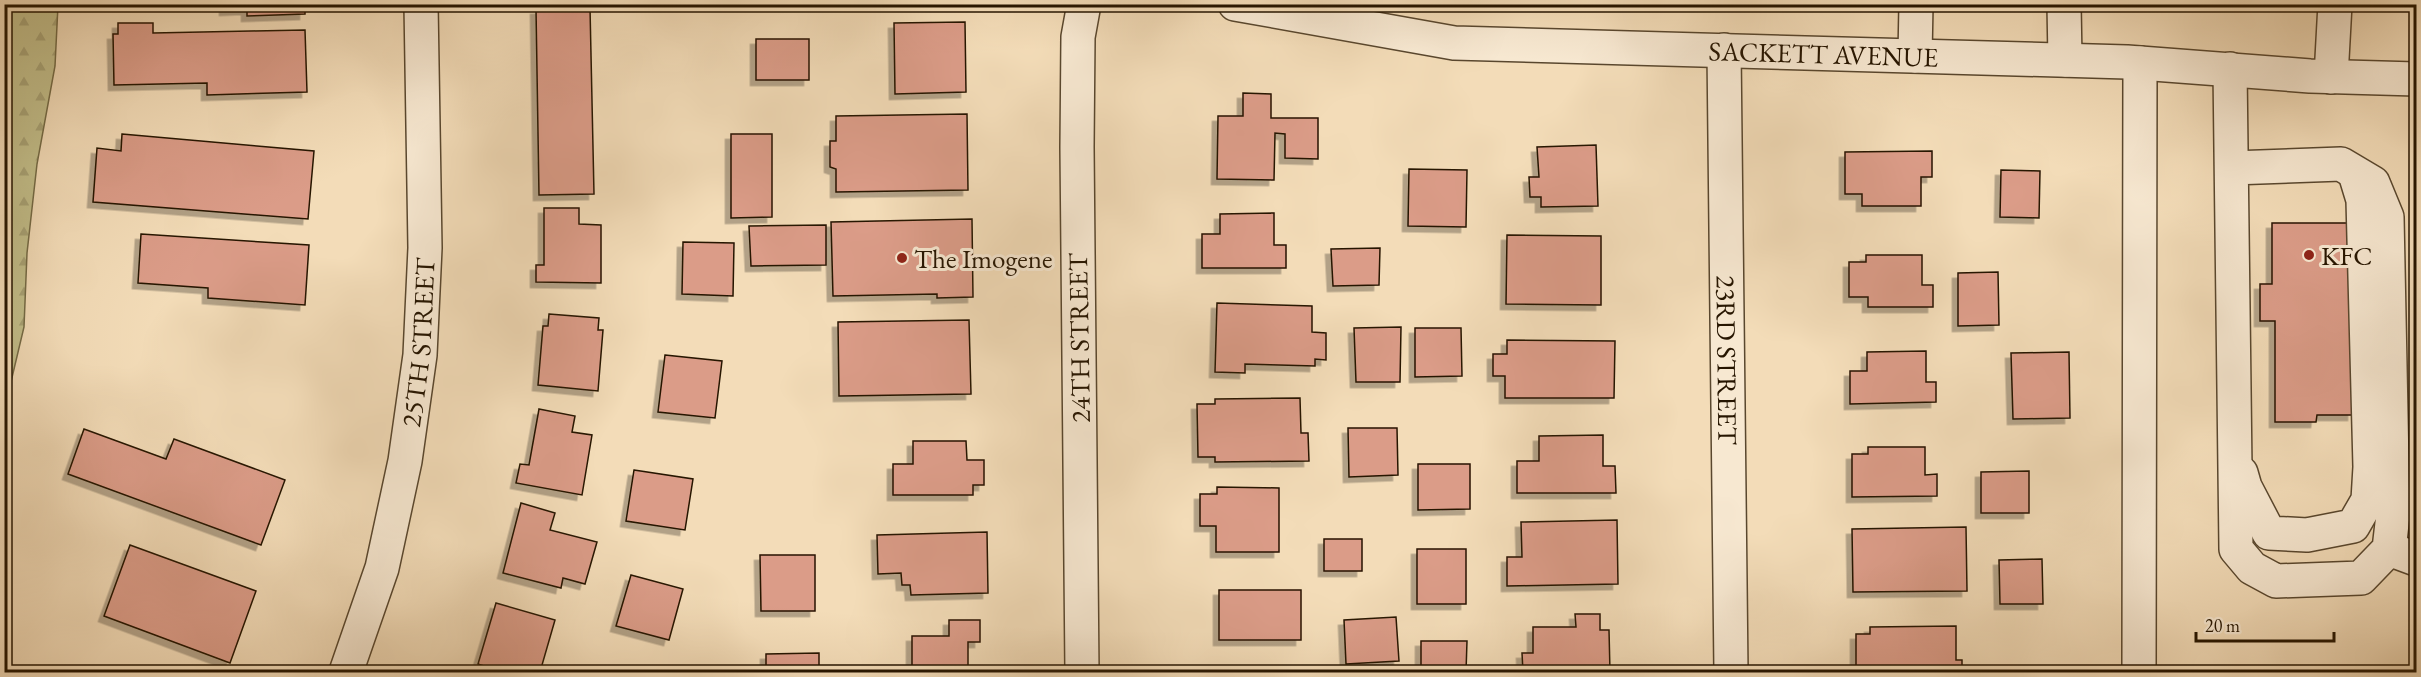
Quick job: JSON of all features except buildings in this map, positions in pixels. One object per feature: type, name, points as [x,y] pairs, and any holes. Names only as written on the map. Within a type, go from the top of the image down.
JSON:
[{"type":"street","name":"25TH STREET","points":[[346,672],[382,568],[405,461],[420,355],[425,248],[421,4]]},
{"type":"street","name":"24TH STREET","points":[[1082,672],[1077,147],[1078,37],[1083,4]]},
{"type":"street","name":"SACKETT AVENUE","points":[[1235,4],[1301,11],[1454,43],[2065,60],[2331,77],[2416,79]]},
{"type":"street","points":[[1915,56],[1916,4]]},
{"type":"street","points":[[2064,4],[2065,60]]},
{"type":"street","points":[[2331,77],[2335,4]]},
{"type":"street","name":"23RD STREET","points":[[1724,50],[1731,672]]},
{"type":"street","points":[[2139,672],[2140,63]]},
{"type":"street","points":[[2230,69],[2236,549],[2252,568],[2276,581],[2361,578],[2403,554],[2393,515],[2387,217],[2373,183],[2341,164],[2232,168]]},
{"type":"street","points":[[2235,447],[2245,487],[2269,533],[2307,536],[2353,526],[2368,500],[2370,467],[2363,200],[2355,172]]},
{"type":"green space","points":[[5,4],[58,5],[55,66],[37,164],[27,253],[24,327],[5,407]]},
{"type":"place","name":"KFC","points":[[2309,255]]},
{"type":"place","name":"The Imogene","points":[[902,258]]}]
